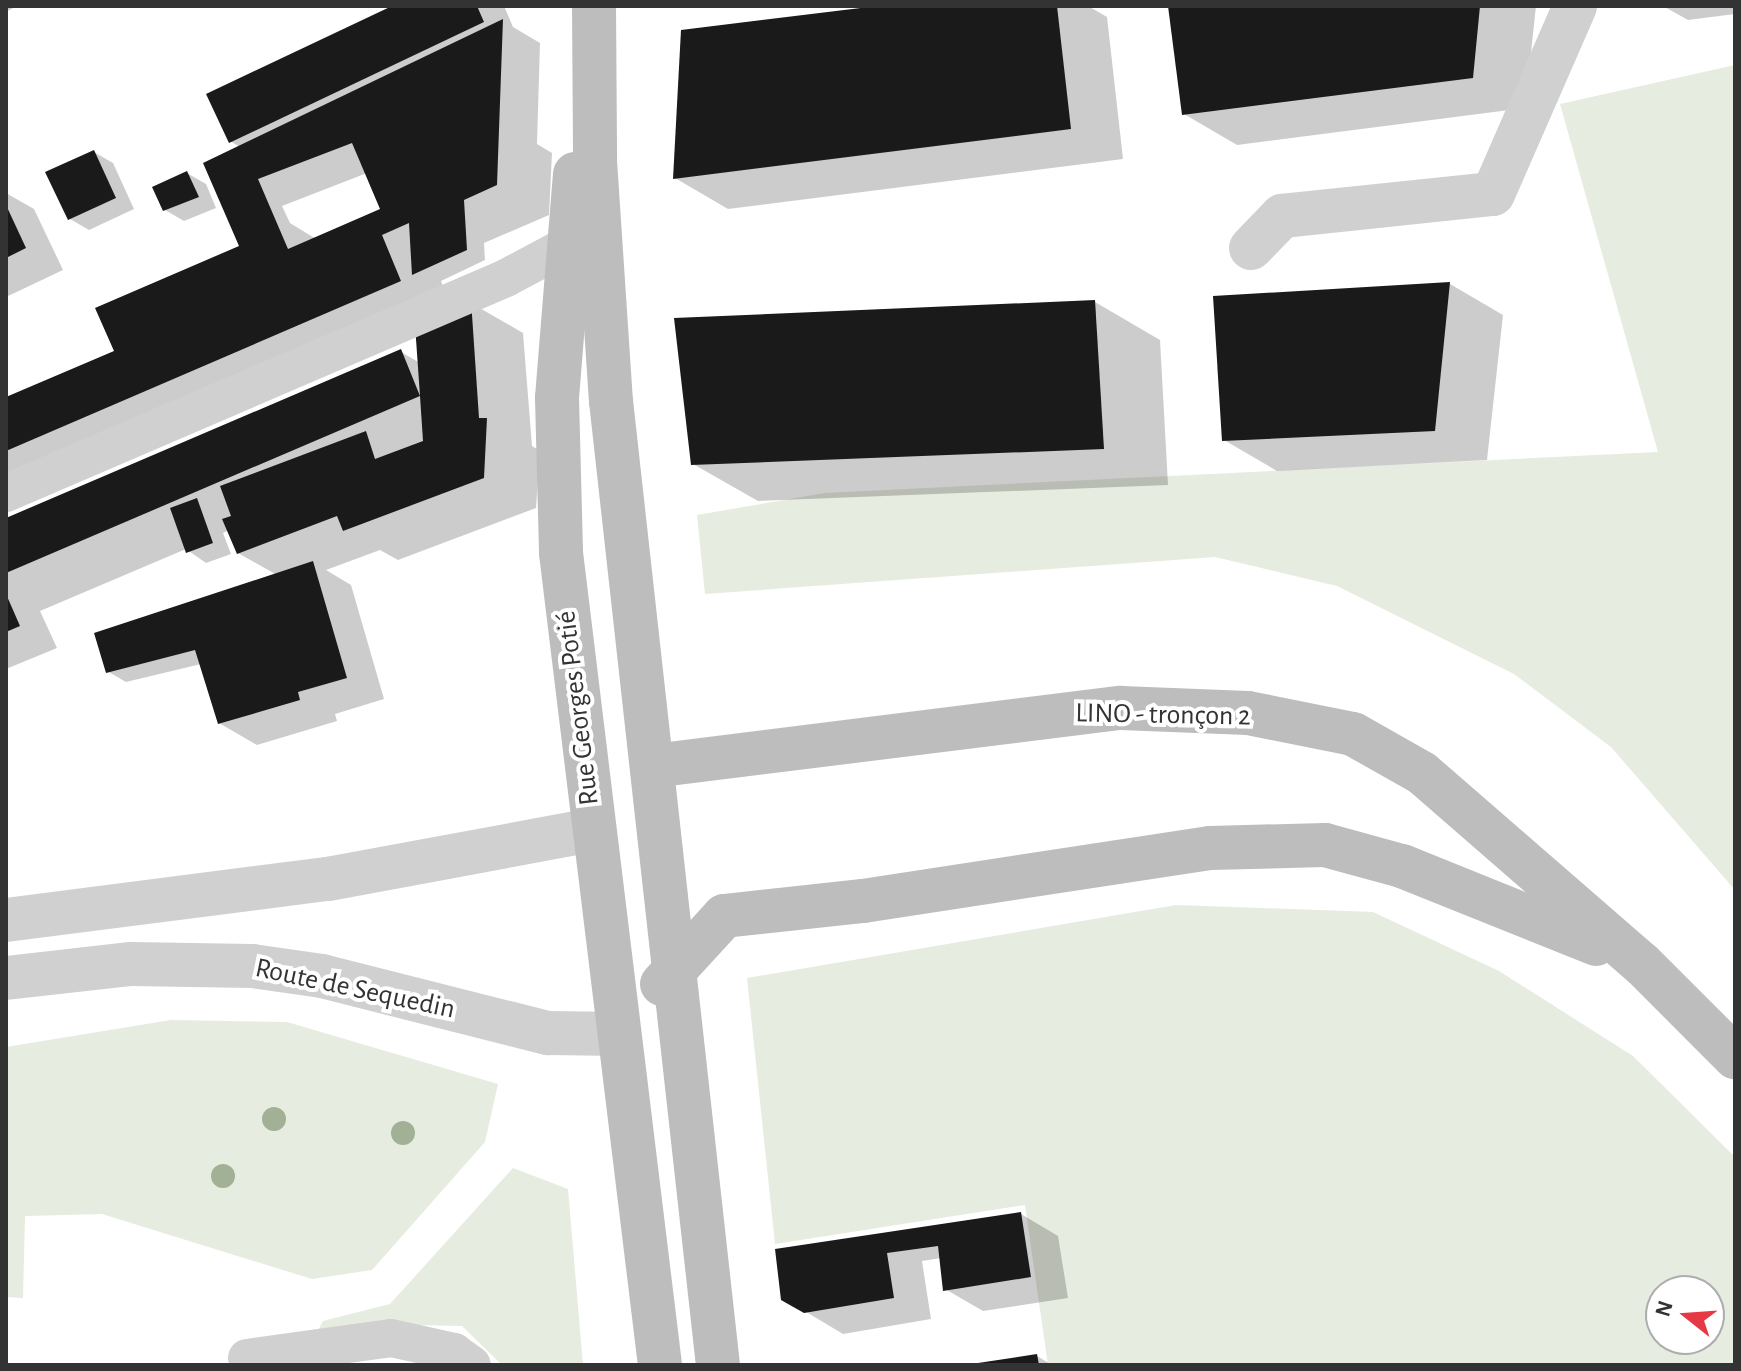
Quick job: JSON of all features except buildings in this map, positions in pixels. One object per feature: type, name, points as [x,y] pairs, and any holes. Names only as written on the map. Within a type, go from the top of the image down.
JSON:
[{"type":"main road","name":"Rue Georges Potié","points":[[594,6],[583,236],[557,398],[558,503],[567,622],[660,1365]]},
{"type":"main road","name":"Rue Georges Potié","points":[[583,236],[611,401],[718,1365]]},
{"type":"main road","name":"LINO - tronçon 2","points":[[653,766],[1121,708],[1263,716],[1353,734],[1422,773],[1642,964],[1735,1057]]},
{"type":"main road","points":[[593,830],[653,766]]},
{"type":"main road","name":"LINO - tronçon 2","points":[[673,971],[724,916],[863,901],[1210,848],[1325,845],[1402,866],[1642,964]]},
{"type":"main road","points":[[619,1034],[673,971]]},
{"type":"street","points":[[1251,248],[1282,216],[1493,194],[1575,6]]},
{"type":"street","points":[[6,920],[328,879],[593,830]]},
{"type":"street","name":"Route de Sequedin","points":[[6,978],[131,964],[252,966],[322,976],[548,1033],[619,1034]]},
{"type":"lane","points":[[6,493],[506,278],[583,236]]},
{"type":"lane","points":[[247,1358],[391,1338],[454,1352],[472,1365]]},
{"type":"shaded area","points":[[1735,65],[1735,890],[1611,747],[1514,674],[1337,586],[1215,557],[705,594],[697,515],[825,493],[1658,452],[1560,104]]},
{"type":"shaded area","points":[[1176,905],[1373,912],[1499,971],[1633,1056],[1735,1157],[1735,1365],[1048,1365],[1025,1205],[775,1244],[747,978]]},
{"type":"shaded area","points":[[171,1020],[287,1022],[498,1084],[485,1142],[372,1270],[312,1279],[102,1214],[25,1216],[23,1298],[6,1297],[6,1047]]},
{"type":"shaded area","points":[[513,1168],[568,1189],[583,1365],[502,1365],[462,1326],[413,1325],[314,1338],[323,1321],[390,1304]]}]
